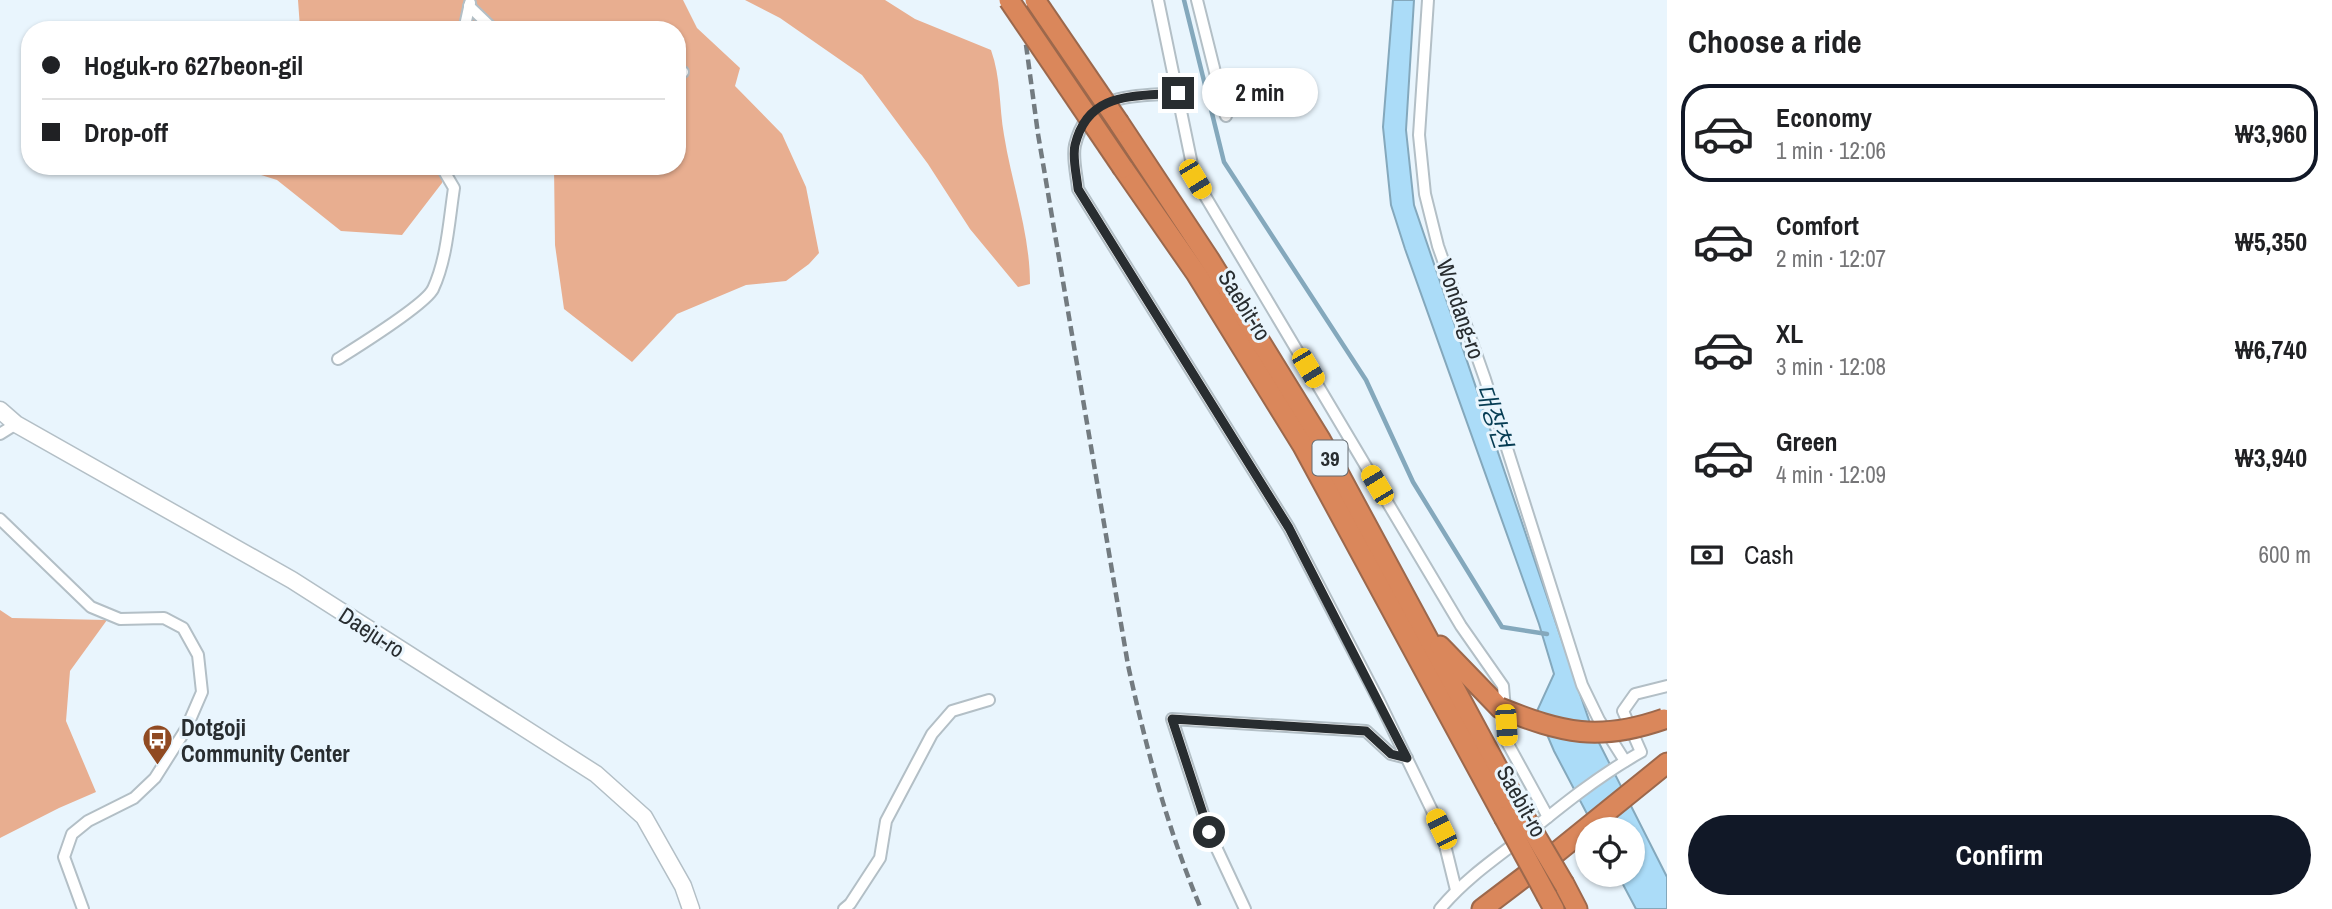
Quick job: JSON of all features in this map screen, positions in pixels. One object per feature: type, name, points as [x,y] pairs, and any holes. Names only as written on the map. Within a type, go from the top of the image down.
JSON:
[{"type":"highway","name":"Saebit-ro","points":[[1009,0],[1196,273],[1303,446],[1511,812],[1564,884],[1577,909]]},
{"type":"highway","name":"Saebit-ro","points":[[1035,0],[1209,259],[1320,439],[1420,623],[1511,812],[1551,903]]},
{"type":"highway","points":[[1420,623],[1500,708],[1544,725],[1574,732],[1605,733],[1638,728],[1665,718]]},
{"type":"highway","points":[[1498,909],[1667,763]]},
{"type":"highway","points":[[1617,817],[1667,777]]},
{"type":"highway","points":[[1482,909],[1575,847]]},
{"type":"street","points":[[1158,0],[1195,179],[1461,626],[1503,686],[1507,744],[1548,817]]},
{"type":"street","points":[[1197,0],[1226,116]]},
{"type":"street","name":"Wondang-ro","points":[[1428,0],[1419,135],[1425,194],[1435,233],[1485,379],[1582,685],[1622,762]]},
{"type":"street","points":[[466,21],[470,3]]},
{"type":"street","points":[[470,3],[486,21]]},
{"type":"street","points":[[1178,93],[1113,98],[1087,117],[1074,147],[1078,189],[1289,528],[1441,829],[1456,890]]},
{"type":"street","points":[[338,359],[388,327],[432,291],[443,253],[454,188],[446,175]]},
{"type":"street","name":"Daeju-ro","points":[[0,410],[16,424],[292,580],[596,775],[643,817],[683,886],[691,909]]},
{"type":"street","points":[[0,434],[16,424]]},
{"type":"street","points":[[0,519],[91,607],[120,619],[164,618],[183,628],[198,655],[202,692],[186,729],[155,778],[134,798],[88,821],[72,834],[64,857],[83,909]]},
{"type":"street","points":[[1440,909],[1456,890],[1548,817],[1622,762],[1641,752],[1623,711],[1635,694],[1667,686]]},
{"type":"street","points":[[844,909],[880,858],[886,821],[932,734],[952,711],[989,700]]},
{"type":"street","points":[[1245,909],[1209,832],[1172,719],[1366,731],[1391,754],[1407,758]]},
{"type":"shaded area","points":[[298,0],[683,0],[697,28],[740,68],[735,86],[782,134],[806,187],[819,253],[786,281],[746,285],[677,314],[632,362],[564,309],[555,245],[554,175],[686,175],[686,21],[300,21]]},
{"type":"shaded area","points":[[745,0],[885,0],[915,19],[991,50],[997,71],[1007,154],[1027,246],[1030,284],[1018,287],[970,229],[928,164],[862,75],[780,18]]},
{"type":"shaded area","points":[[261,175],[444,175],[442,183],[402,235],[341,231],[277,180]]},
{"type":"shaded area","points":[[0,610],[12,618],[107,620],[70,671],[66,721],[96,792],[0,838]]},
{"type":"water","points":[[1393,0],[1414,0],[1406,130],[1414,205],[1592,729],[1637,817],[1589,817],[1554,751],[1537,711],[1554,674],[1539,624],[1391,205],[1383,127]]},
{"type":"water","points":[[1645,834],[1667,877],[1667,909],[1636,909],[1624,887],[1645,887]]},
{"type":"waterway","points":[[1184,0],[1224,162],[1366,380],[1413,482],[1502,627],[1547,634]]},
{"type":"railway","points":[[1020,0],[1038,134],[1128,665],[1159,788],[1201,909]]},
{"type":"place","name":"Dotgoji Community Center","points":[[158,767]]},
{"type":"route","points":[[1178,93],[1113,98],[1087,117],[1074,147],[1078,189],[1289,528],[1407,758],[1391,754],[1366,731],[1172,719],[1209,832]]},
{"type":"water label","name":"대장천","points":[[1494,416]]}]
